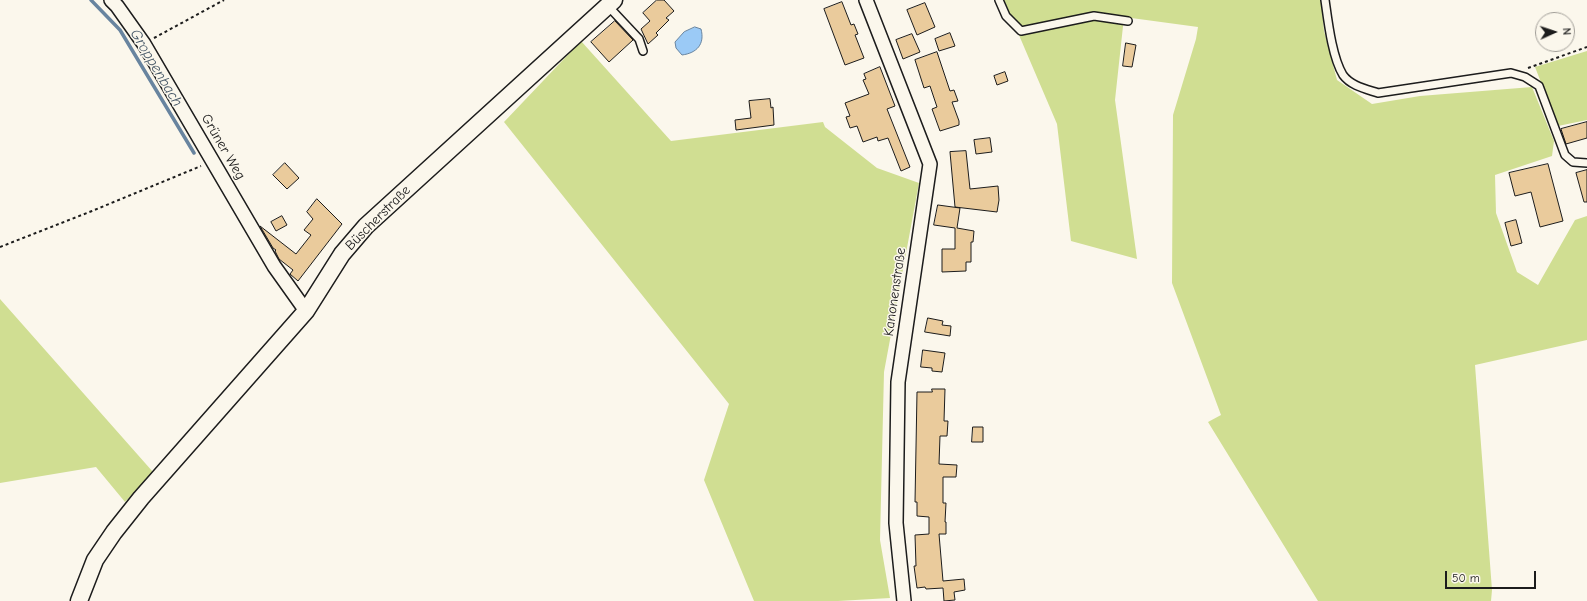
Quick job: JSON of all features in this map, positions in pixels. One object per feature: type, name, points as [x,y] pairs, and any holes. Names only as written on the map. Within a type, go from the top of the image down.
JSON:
[{"type":"street","name":"Grüner Weg","points":[[111,0],[117,6],[144,44],[274,266],[306,311]]},
{"type":"street","name":"Kanonenstraße","points":[[866,0],[930,164],[898,382],[896,523],[904,601]]},
{"type":"street","name":"Büscherstraße","points":[[79,601],[95,560],[114,532],[141,498],[306,311],[342,254],[366,226],[610,3]]},
{"type":"lane","points":[[999,0],[1006,16],[1021,31],[1094,16],[1128,21]]},
{"type":"lane","points":[[1325,0],[1334,50],[1344,75],[1359,87],[1378,93],[1511,73],[1525,77],[1538,86],[1565,155],[1573,162],[1587,163]]},
{"type":"lane","points":[[610,3],[639,39],[643,51]]},
{"type":"path","points":[[144,44],[224,0]]},
{"type":"path","points":[[1511,73],[1535,67],[1587,47]]},
{"type":"path","points":[[0,247],[213,161]]},
{"type":"green space","points":[[1004,0],[1321,0],[1324,31],[1337,80],[1372,104],[1420,96],[1532,87],[1554,141],[1552,156],[1495,175],[1496,213],[1517,272],[1538,285],[1575,220],[1587,216],[1587,340],[1475,365],[1492,590],[1491,601],[1318,601],[1208,422],[1221,415],[1172,283],[1173,115],[1196,39],[1198,27],[1124,17],[1115,100],[1137,259],[1071,241],[1057,124]]},
{"type":"green space","points":[[581,41],[671,141],[823,122],[825,127],[877,168],[919,183],[884,372],[880,540],[890,598],[838,601],[754,601],[704,480],[729,404],[504,122]]},
{"type":"green space","points":[[1587,51],[1587,120],[1558,126],[1535,67]]},
{"type":"green space","points":[[0,299],[153,472],[125,502],[96,467],[0,483]]},
{"type":"water","points":[[695,27],[701,29],[701,43],[696,50],[682,55],[676,48],[675,42],[684,32]]},
{"type":"building","points":[[657,0],[664,0],[674,11],[666,18],[669,20],[656,33],[658,35],[648,44],[641,29],[650,21],[643,13]]},
{"type":"building","points":[[842,2],[851,25],[854,24],[858,34],[855,35],[864,58],[845,65],[824,9]]},
{"type":"building","points":[[925,3],[935,27],[917,35],[907,10]]},
{"type":"building","points":[[615,21],[633,40],[609,62],[591,42]]},
{"type":"building","points":[[950,33],[955,46],[939,51],[935,39]]},
{"type":"building","points":[[912,34],[920,52],[903,59],[896,40]]},
{"type":"building","points":[[1126,43],[1136,45],[1132,67],[1123,66]]},
{"type":"building","points":[[937,52],[950,91],[954,90],[958,101],[952,102],[959,121],[959,125],[940,131],[932,109],[937,107],[930,86],[924,88],[915,60]]},
{"type":"building","points":[[880,67],[895,106],[887,109],[910,167],[901,171],[888,138],[878,141],[877,137],[863,142],[857,126],[850,128],[846,117],[850,116],[845,103],[869,94],[863,80],[866,79],[864,74]]},
{"type":"building","points":[[1005,72],[1008,81],[997,85],[994,76]]},
{"type":"building","points":[[770,99],[771,108],[773,107],[774,125],[736,130],[735,120],[751,118],[749,101]]},
{"type":"building","points":[[1587,122],[1587,138],[1566,144],[1561,129]]},
{"type":"building","points":[[990,138],[992,152],[976,154],[974,140]]},
{"type":"building","points":[[966,151],[970,189],[998,186],[999,200],[997,212],[955,207],[950,152]]},
{"type":"building","points":[[285,163],[299,178],[287,189],[273,175]]},
{"type":"building","points":[[1548,164],[1563,221],[1540,227],[1531,192],[1515,196],[1509,173]]},
{"type":"building","points":[[1587,170],[1587,202],[1584,202],[1576,173]]},
{"type":"building","points":[[317,199],[342,224],[298,281],[290,274],[293,270],[279,259],[275,251],[276,250],[273,248],[260,226],[296,254],[311,235],[304,230],[313,219],[307,212]]},
{"type":"building","points":[[938,205],[960,208],[957,228],[974,231],[973,242],[971,242],[971,262],[966,262],[966,271],[942,272],[942,249],[955,249],[955,228],[934,225]]},
{"type":"building","points":[[282,216],[287,225],[276,231],[271,222]]},
{"type":"building","points":[[1516,220],[1522,243],[1511,246],[1505,223]]},
{"type":"building","points":[[928,318],[943,321],[942,325],[951,326],[950,336],[925,332]]},
{"type":"building","points":[[923,350],[945,353],[942,372],[932,371],[932,368],[921,367]]},
{"type":"building","points":[[932,389],[945,389],[944,421],[948,421],[947,436],[940,436],[939,464],[957,465],[956,477],[943,477],[943,503],[946,503],[946,534],[939,534],[943,581],[964,579],[965,590],[954,592],[955,600],[944,601],[943,588],[917,588],[914,566],[916,566],[915,535],[929,534],[929,517],[917,516],[917,502],[915,502],[917,392],[932,392]]},
{"type":"building","points":[[973,427],[983,427],[983,442],[972,442]]},
{"type":"waterway","name":"Groppenbach","points":[[91,0],[120,30],[194,153]]}]
